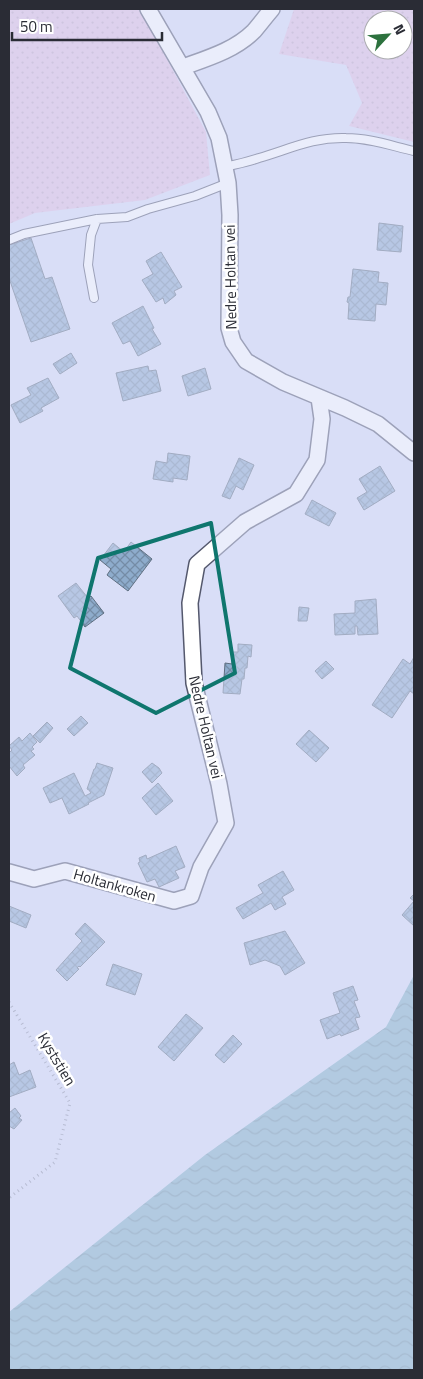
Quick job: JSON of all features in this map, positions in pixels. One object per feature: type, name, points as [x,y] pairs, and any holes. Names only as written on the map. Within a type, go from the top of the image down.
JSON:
[{"type":"street","name":"Nedre Holtan vei","points":[[148,9],[208,112],[219,138],[228,183],[230,215],[228,328],[233,342],[246,361],[283,382],[378,424],[414,453]]},
{"type":"street","points":[[183,67],[215,56],[235,46],[254,31],[272,9]]},
{"type":"street","name":"Nedre Holtan vei","points":[[191,896],[201,867],[226,824],[219,784],[194,683],[190,603],[197,564],[245,522],[296,494],[317,460],[322,419],[319,398]]},
{"type":"street","name":"Holtankroken","points":[[9,872],[34,879],[65,871],[174,901],[191,896]]},
{"type":"lane","points":[[225,167],[322,139],[362,139],[414,151]]},
{"type":"lane","points":[[9,240],[24,234],[97,219],[127,217],[195,196],[228,183]]},
{"type":"lane","points":[[94,298],[88,265],[91,235],[97,219]]},
{"type":"path","name":"Kyststien","points":[[9,1002],[70,1103],[55,1162],[9,1198]]},
{"type":"highlighted area","points":[[211,523],[235,673],[156,713],[70,668],[98,558]]},
{"type":"shaded area","points":[[9,9],[140,9],[206,132],[210,175],[145,200],[35,213],[9,224]]},
{"type":"shaded area","points":[[294,9],[414,9],[414,142],[349,126],[362,103],[346,65],[279,54]]},
{"type":"water","points":[[414,975],[414,1370],[9,1370],[9,1312],[205,1155],[386,1027]]},
{"type":"building","points":[[379,223],[403,226],[401,252],[377,250]]},
{"type":"building","points":[[31,238],[45,279],[52,277],[70,329],[31,342],[9,278],[9,245]]},
{"type":"building","points":[[161,252],[182,287],[174,291],[176,295],[165,304],[163,298],[156,302],[142,280],[153,274],[146,261]]},
{"type":"building","points":[[353,269],[379,272],[378,282],[388,283],[386,305],[376,304],[375,321],[348,319],[349,303],[347,302],[348,297],[350,297]]},
{"type":"building","points":[[143,306],[154,328],[152,329],[161,344],[138,356],[130,341],[123,344],[112,323]]},
{"type":"building","points":[[71,353],[77,363],[60,374],[53,364]]},
{"type":"building","points":[[148,366],[149,371],[156,370],[161,391],[123,401],[116,373]]},
{"type":"building","points":[[205,368],[211,389],[188,396],[182,376]]},
{"type":"building","points":[[48,378],[59,398],[41,408],[43,411],[20,423],[11,405],[31,395],[27,388]]},
{"type":"building","points":[[168,453],[190,456],[187,480],[173,478],[173,482],[153,479],[156,461],[167,463]]},
{"type":"building","points":[[239,458],[254,465],[243,490],[236,486],[230,499],[222,496]]},
{"type":"building","points":[[380,466],[395,491],[364,510],[357,498],[367,492],[359,479]]},
{"type":"building","points":[[312,500],[336,513],[329,526],[305,514]]},
{"type":"building","points":[[131,542],[152,559],[128,591],[107,575],[111,569],[100,560],[113,543],[124,552]]},
{"type":"building","points":[[76,583],[88,598],[91,596],[104,613],[85,627],[77,616],[74,618],[58,596]]},
{"type":"building","points":[[376,599],[378,634],[358,635],[357,626],[355,626],[355,634],[335,635],[334,614],[355,613],[355,601]]},
{"type":"building","points":[[299,607],[309,608],[307,621],[298,621]]},
{"type":"building","points":[[238,644],[252,645],[251,657],[248,656],[240,694],[223,693],[225,663],[232,664],[232,652],[238,652]]},
{"type":"building","points":[[414,657],[414,694],[410,691],[392,718],[372,705],[403,659],[410,664]]},
{"type":"building","points":[[326,661],[334,669],[322,679],[315,671]]},
{"type":"building","points":[[81,716],[88,723],[74,736],[67,729]]},
{"type":"building","points":[[47,722],[53,728],[40,743],[33,736]]},
{"type":"building","points":[[309,730],[329,748],[316,762],[296,744]]},
{"type":"building","points":[[30,733],[37,742],[31,751],[35,755],[23,765],[25,768],[17,776],[9,766],[9,753],[12,750],[9,746],[19,737],[22,741]]},
{"type":"building","points":[[97,763],[113,768],[104,795],[69,814],[62,798],[50,803],[43,788],[74,773],[85,796],[91,793],[87,789]]},
{"type":"building","points":[[152,763],[162,773],[152,783],[142,772]]},
{"type":"building","points":[[158,783],[173,801],[156,815],[142,798]]},
{"type":"building","points":[[176,846],[185,867],[175,871],[179,878],[159,887],[155,879],[147,882],[138,863],[140,862],[139,858],[146,855],[147,859]]},
{"type":"building","points":[[283,871],[294,890],[282,897],[286,904],[275,910],[271,903],[243,919],[236,908],[263,893],[258,885]]},
{"type":"building","points":[[414,901],[414,926],[402,915]]},
{"type":"building","points":[[9,906],[31,915],[26,928],[9,921]]},
{"type":"building","points":[[85,923],[105,942],[77,968],[79,969],[67,981],[56,970],[82,941],[75,934]]},
{"type":"building","points":[[285,931],[305,963],[285,975],[280,966],[265,960],[250,965],[244,943]]},
{"type":"building","points":[[113,964],[142,974],[135,995],[106,985]]},
{"type":"building","points":[[353,986],[358,1000],[354,1001],[360,1017],[355,1018],[359,1029],[327,1039],[320,1020],[340,1013],[333,993]]},
{"type":"building","points":[[186,1014],[203,1028],[174,1061],[158,1047]]},
{"type":"building","points":[[233,1035],[242,1044],[224,1063],[215,1055]]},
{"type":"building","points":[[14,1062],[19,1075],[30,1070],[36,1087],[9,1097],[9,1065]]},
{"type":"building","points":[[15,1108],[21,1116],[19,1118],[22,1120],[14,1129],[9,1126],[9,1113]]}]
